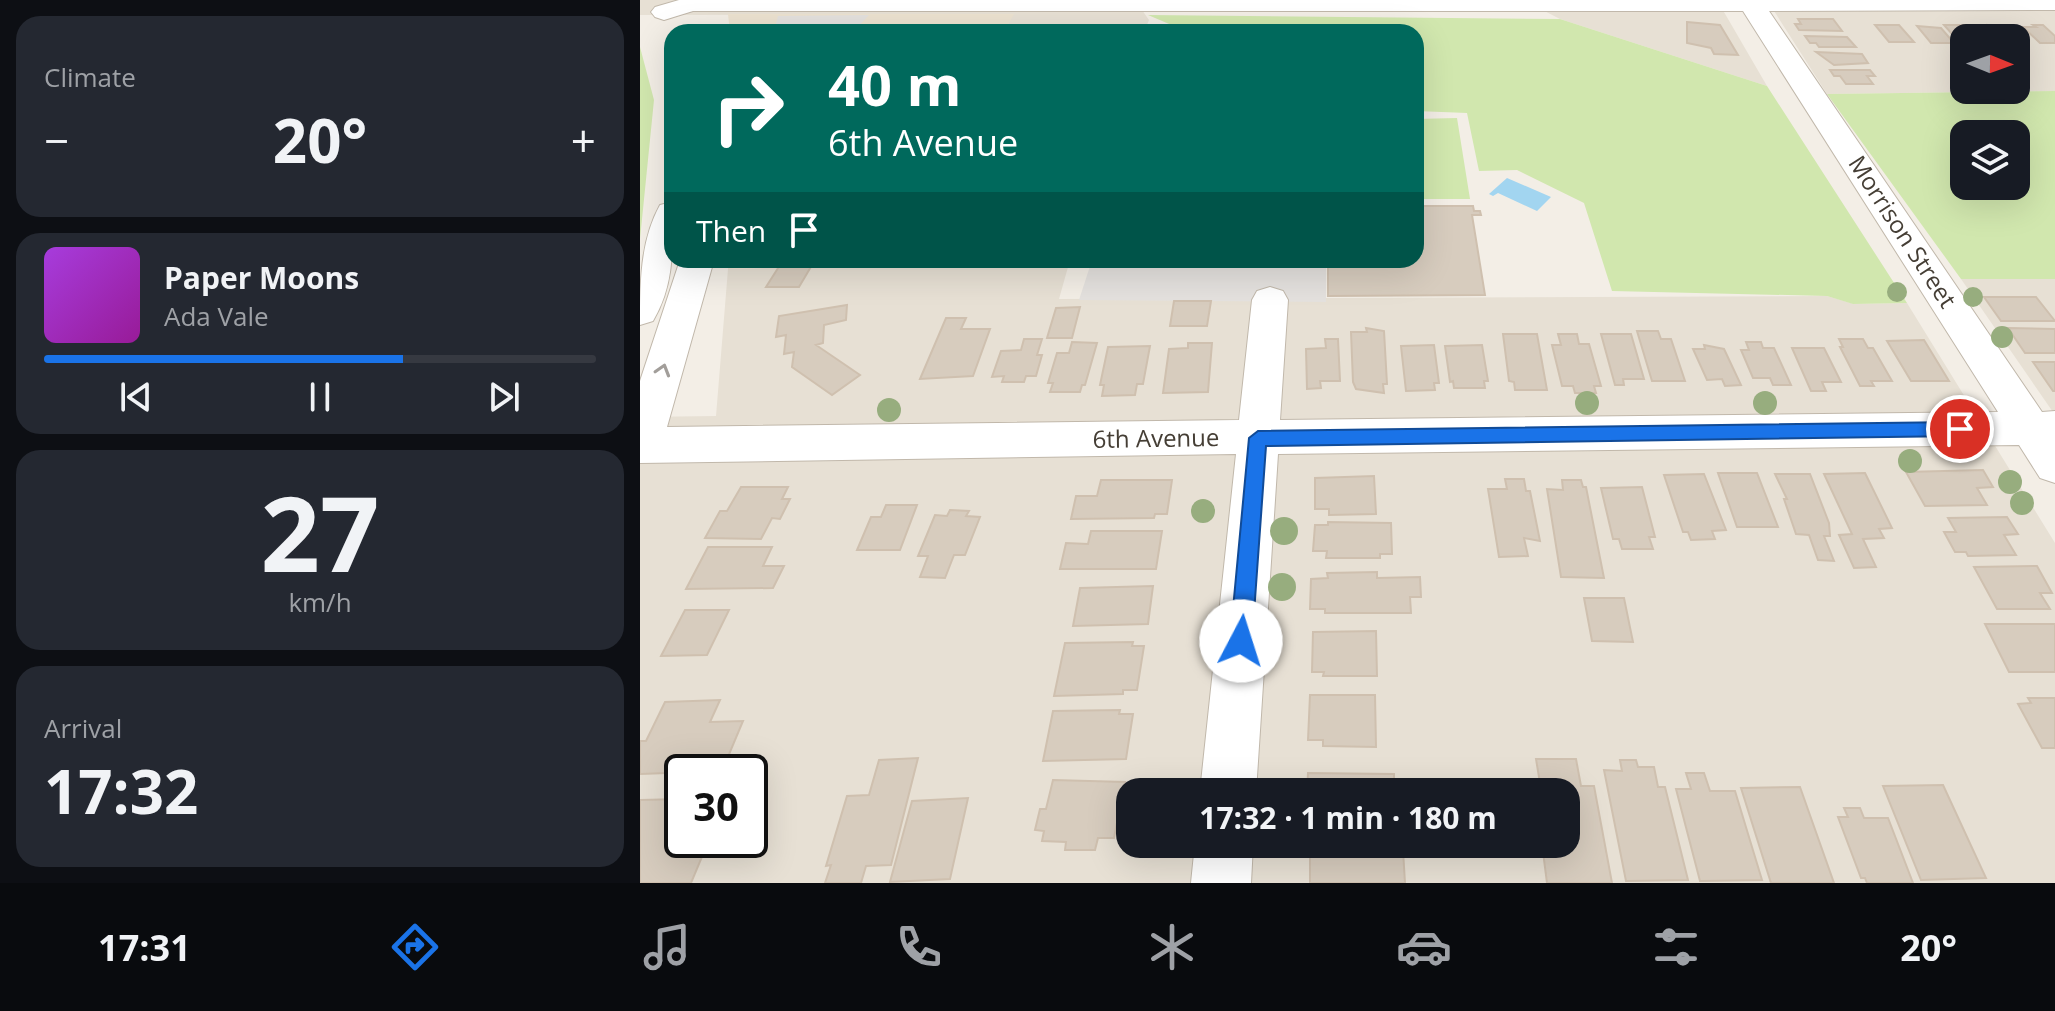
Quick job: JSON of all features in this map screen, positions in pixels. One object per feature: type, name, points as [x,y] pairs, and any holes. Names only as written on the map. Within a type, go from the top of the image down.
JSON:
[{"type":"street","points":[[691,2],[700,24]]},
{"type":"street","points":[[664,15],[691,2],[2055,3]]},
{"type":"street","name":"Morrison Street","points":[[1751,2],[2043,428],[2055,465]]},
{"type":"street","points":[[640,312],[664,237]]},
{"type":"street","points":[[640,445],[695,268]]},
{"type":"street","points":[[1229,778],[1270,300]]},
{"type":"street","name":"6th Avenue","points":[[640,445],[2043,428]]},
{"type":"street","points":[[1221,883],[1223,858]]},
{"type":"shaded area","points":[[640,0],[1135,0],[1149,20],[1147,24],[1008,24],[1013,14],[640,15]]},
{"type":"shaded area","points":[[1523,0],[1717,0],[1767,86],[1560,19]]},
{"type":"shaded area","points":[[1767,0],[2055,0],[2055,91],[2030,91],[2030,24],[1950,24],[1950,92],[1827,94]]},
{"type":"shaded area","points":[[728,14],[1014,14],[1008,24],[729,24]]},
{"type":"shaded area","points":[[869,15],[861,24],[776,24],[778,16]]},
{"type":"shaded area","points":[[1068,268],[1059,299],[1827,296],[1854,304],[1907,303],[2055,543],[2055,883],[640,883],[640,417],[716,416],[728,269]]},
{"type":"shaded area","points":[[1089,268],[1326,268],[1326,302],[1079,300]]},
{"type":"shaded area","points":[[1961,279],[2055,279],[2055,415]]},
{"type":"green space","points":[[1148,15],[1560,19],[1767,86],[1907,303],[1853,304],[1827,296],[1612,291],[1584,203],[1517,170],[1479,171],[1467,113],[1424,111],[1424,24],[1169,24]]},
{"type":"green space","points":[[640,47],[654,100],[640,239]]},
{"type":"green space","points":[[2030,91],[2055,91],[2055,279],[1961,279],[1827,94],[1950,92],[1950,104],[2030,104]]},
{"type":"green space","points":[[1457,118],[1470,199],[1424,199],[1424,119]]},
{"type":"water","points":[[1507,178],[1551,197],[1537,211],[1498,193],[1493,196],[1489,194]]},
{"type":"building","points":[[1798,19],[1833,19],[1842,31],[1799,30],[1795,24],[1801,24]]},
{"type":"building","points":[[1687,22],[1720,25],[1738,55],[1714,54],[1711,48],[1687,43]]},
{"type":"building","points":[[1875,25],[1899,25],[1914,42],[1889,42]]},
{"type":"building","points":[[2033,25],[2043,25],[2055,36],[2055,43],[2040,43],[2030,34],[2030,27],[2036,27]]},
{"type":"building","points":[[1917,26],[1941,28],[1950,38],[1950,43],[1931,43]]},
{"type":"building","points":[[1805,36],[1847,37],[1856,47],[1819,47],[1816,43],[1810,43]]},
{"type":"building","points":[[1816,52],[1862,54],[1868,63],[1834,65]]},
{"type":"building","points":[[1830,70],[1870,70],[1875,76],[1867,76],[1873,84],[1846,84]]},
{"type":"building","points":[[1424,206],[1473,206],[1474,211],[1480,211],[1481,215],[1472,215],[1485,295],[1328,296],[1328,268],[1424,268]]},
{"type":"building","points":[[778,268],[810,268],[799,287],[766,287]]},
{"type":"building","points":[[1984,297],[2036,297],[2055,321],[2001,321]]},
{"type":"building","points":[[1174,301],[1211,301],[1207,326],[1170,326]]},
{"type":"building","points":[[847,305],[846,320],[824,325],[823,343],[816,345],[860,375],[832,395],[792,367],[794,352],[784,354],[786,335],[776,337],[779,316]]},
{"type":"building","points":[[1080,307],[1072,338],[1047,338],[1056,308]]},
{"type":"building","points":[[946,318],[966,318],[961,329],[990,329],[973,376],[920,379]]},
{"type":"building","points":[[1366,328],[1384,331],[1387,384],[1383,384],[1384,393],[1356,389],[1353,382],[1351,332],[1367,332]]},
{"type":"building","points":[[2008,328],[2055,329],[2055,353],[2025,353]]},
{"type":"building","points":[[1637,331],[1658,331],[1661,339],[1671,339],[1685,381],[1652,381]]},
{"type":"building","points":[[1503,334],[1537,334],[1547,390],[1515,390],[1514,382],[1509,381]]},
{"type":"building","points":[[1558,334],[1577,334],[1579,344],[1589,344],[1601,386],[1594,386],[1596,393],[1575,393],[1573,386],[1562,386],[1552,345],[1561,345]]},
{"type":"building","points":[[1601,334],[1631,334],[1644,379],[1623,379],[1624,385],[1615,385]]},
{"type":"building","points":[[1024,339],[1042,339],[1037,355],[1042,355],[1036,376],[1026,376],[1024,382],[1002,382],[1004,376],[992,377],[1001,351],[1021,350]]},
{"type":"building","points":[[1325,339],[1338,339],[1340,381],[1320,381],[1321,388],[1307,389],[1306,349],[1326,348]]},
{"type":"building","points":[[1839,339],[1863,339],[1868,348],[1873,348],[1892,381],[1871,381],[1874,386],[1860,386]]},
{"type":"building","points":[[1924,340],[1949,381],[1911,381],[1887,341]]},
{"type":"building","points":[[1072,342],[1097,343],[1085,385],[1082,385],[1080,392],[1050,392],[1053,383],[1048,383],[1057,353],[1069,353]]},
{"type":"building","points":[[1746,342],[1761,342],[1763,348],[1774,348],[1791,385],[1773,385],[1770,378],[1753,378],[1741,350],[1749,350]]},
{"type":"building","points":[[1188,343],[1212,343],[1208,392],[1163,393],[1169,349],[1188,348]]},
{"type":"building","points":[[1434,345],[1439,383],[1434,383],[1435,390],[1406,391],[1401,346]]},
{"type":"building","points":[[1482,345],[1488,381],[1484,381],[1485,388],[1454,388],[1453,381],[1450,382],[1445,346]]},
{"type":"building","points":[[1704,345],[1724,349],[1741,385],[1725,386],[1722,379],[1707,380],[1693,349],[1705,349]]},
{"type":"building","points":[[1150,346],[1143,384],[1137,384],[1135,395],[1102,396],[1104,385],[1100,385],[1108,347]]},
{"type":"building","points":[[1792,348],[1824,348],[1841,382],[1822,382],[1826,391],[1811,391]]},
{"type":"building","points":[[2033,362],[2055,362],[2055,391],[2053,391]]},
{"type":"building","points":[[1983,470],[1993,487],[1977,488],[1987,505],[1925,506],[1906,472]]},
{"type":"building","points":[[1718,473],[1757,473],[1778,527],[1737,527]]},
{"type":"building","points":[[1865,473],[1892,528],[1879,529],[1884,538],[1863,539],[1876,567],[1854,568],[1839,535],[1852,534],[1824,474]]},
{"type":"building","points":[[1704,474],[1726,530],[1712,531],[1715,539],[1691,540],[1688,532],[1683,532],[1664,475]]},
{"type":"building","points":[[1775,474],[1810,474],[1829,523],[1830,536],[1824,536],[1834,561],[1818,560],[1809,535],[1796,534],[1784,499],[1787,499]]},
{"type":"building","points":[[1374,476],[1376,514],[1329,515],[1329,509],[1315,509],[1315,478]]},
{"type":"building","points":[[1505,479],[1524,479],[1526,491],[1530,491],[1540,541],[1524,538],[1528,556],[1499,557],[1488,489],[1507,489]]},
{"type":"building","points":[[1101,480],[1172,480],[1167,514],[1155,514],[1154,518],[1071,519],[1076,496],[1097,496]]},
{"type":"building","points":[[1562,480],[1581,480],[1583,487],[1586,487],[1604,578],[1561,577],[1547,489],[1563,490]]},
{"type":"building","points":[[741,487],[788,487],[782,499],[790,499],[780,519],[772,518],[761,539],[705,538],[720,511],[727,511]]},
{"type":"building","points":[[1642,487],[1655,537],[1649,537],[1653,549],[1622,549],[1619,539],[1613,539],[1601,488]]},
{"type":"building","points":[[886,505],[917,505],[900,550],[857,550],[871,517],[881,517]]},
{"type":"building","points":[[950,510],[969,511],[966,516],[980,517],[965,555],[954,555],[945,578],[920,577],[928,556],[918,556],[935,515],[947,516]]},
{"type":"building","points":[[2007,517],[2018,534],[2004,535],[2016,555],[1968,556],[1966,552],[1955,552],[1944,532],[1956,532],[1948,518]]},
{"type":"building","points":[[1328,522],[1391,523],[1392,554],[1380,554],[1380,558],[1326,558],[1327,551],[1313,551],[1315,525],[1328,525]]},
{"type":"building","points":[[1091,531],[1162,531],[1156,569],[1060,569],[1066,543],[1088,544]]},
{"type":"building","points":[[708,547],[772,547],[763,566],[784,566],[773,588],[686,589]]},
{"type":"building","points":[[2037,566],[2052,593],[2040,593],[2050,609],[1997,609],[1974,567]]},
{"type":"building","points":[[1377,572],[1377,578],[1420,577],[1421,597],[1410,597],[1411,613],[1325,613],[1325,609],[1310,609],[1311,579],[1328,578],[1327,573]]},
{"type":"building","points":[[1153,586],[1148,624],[1073,626],[1080,588]]},
{"type":"building","points":[[1584,598],[1624,598],[1633,642],[1592,641]]},
{"type":"building","points":[[685,610],[729,610],[707,655],[661,656]]},
{"type":"building","points":[[1985,624],[2055,624],[2055,672],[2009,672]]},
{"type":"building","points":[[1376,631],[1377,676],[1323,676],[1324,672],[1312,672],[1313,632]]},
{"type":"building","points":[[1133,642],[1132,646],[1144,646],[1137,690],[1123,690],[1123,694],[1054,696],[1065,643]]},
{"type":"building","points":[[1310,695],[1375,695],[1376,747],[1323,746],[1323,740],[1308,740]]},
{"type":"building","points":[[2028,698],[2055,698],[2055,748],[2042,748],[2018,704],[2031,703]]},
{"type":"building","points":[[720,700],[710,722],[743,721],[729,754],[664,754],[664,773],[640,774],[640,741],[646,741],[665,702]]},
{"type":"building","points":[[1120,710],[1119,714],[1133,714],[1126,759],[1043,761],[1053,711]]},
{"type":"building","points":[[918,758],[891,865],[866,866],[861,883],[825,883],[831,865],[826,866],[847,796],[869,795],[879,760]]},
{"type":"building","points":[[1536,759],[1576,759],[1580,778],[1539,778]]},
{"type":"building","points":[[1620,760],[1636,760],[1638,767],[1654,767],[1658,787],[1665,787],[1688,880],[1626,881],[1604,770],[1622,771]]},
{"type":"building","points":[[1308,773],[1394,774],[1394,778],[1308,778]]},
{"type":"building","points":[[1686,773],[1704,773],[1710,791],[1735,791],[1762,880],[1700,881],[1676,789],[1691,789]]},
{"type":"building","points":[[1053,780],[1116,782],[1114,838],[1098,838],[1095,850],[1065,850],[1066,842],[1042,841],[1044,831],[1035,830],[1040,809],[1046,809]]},
{"type":"building","points":[[1580,781],[1581,786],[1594,786],[1612,883],[1547,883],[1544,858],[1580,858]]},
{"type":"building","points":[[1943,785],[1986,878],[1921,880],[1883,786]]},
{"type":"building","points":[[1800,787],[1834,883],[1771,883],[1741,788]]},
{"type":"building","points":[[968,798],[950,879],[890,882],[912,801]]},
{"type":"building","points":[[664,799],[664,858],[701,858],[691,883],[640,883],[640,800]]},
{"type":"building","points":[[1844,808],[1860,808],[1864,818],[1888,818],[1913,883],[1867,883],[1865,878],[1861,878],[1838,817],[1848,817]]},
{"type":"building","points":[[1310,858],[1403,858],[1405,883],[1310,883]]},
{"type":"route","points":[[1241,641],[1258,438],[1960,429]]}]
